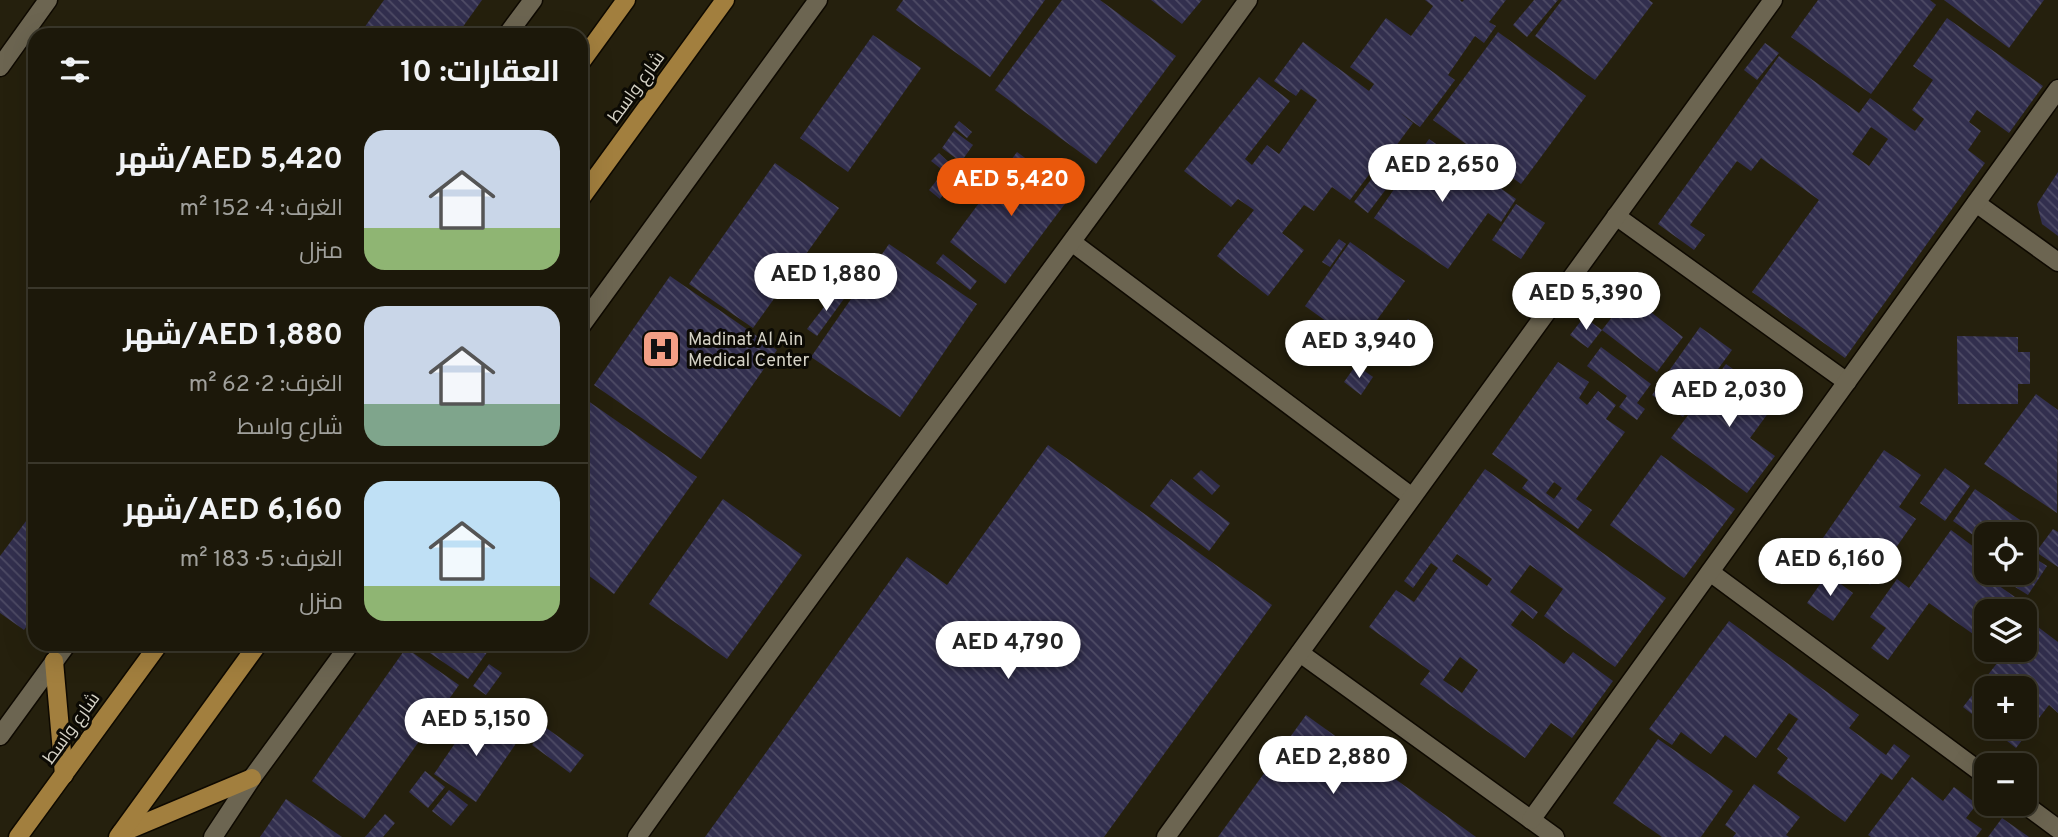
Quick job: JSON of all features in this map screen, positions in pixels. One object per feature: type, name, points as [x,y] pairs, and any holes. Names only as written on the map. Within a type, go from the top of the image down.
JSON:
[{"type":"main road","points":[[588,52],[626,0]]},
{"type":"main road","name":"شارع واسط","points":[[588,188],[725,0]]},
{"type":"main road","name":"شارع واسط","points":[[18,837],[154,651]]},
{"type":"main road","points":[[119,835],[253,651]]},
{"type":"main road","points":[[54,662],[64,775]]},
{"type":"main road","points":[[119,835],[252,778]]},
{"type":"street","points":[[0,67],[48,0]]},
{"type":"street","points":[[512,28],[533,0]]},
{"type":"street","points":[[588,316],[818,0]]},
{"type":"street","points":[[637,837],[745,685],[1073,243],[1248,0]]},
{"type":"street","points":[[1166,837],[1616,216],[1766,2]]},
{"type":"street","points":[[1531,820],[2058,89]]},
{"type":"street","points":[[1976,203],[2058,262]]},
{"type":"street","points":[[1616,216],[1847,382]]},
{"type":"street","points":[[1073,243],[1412,498]]},
{"type":"street","points":[[1710,572],[1974,767]]},
{"type":"street","points":[[0,736],[62,651]]},
{"type":"street","points":[[213,837],[252,778],[345,651]]},
{"type":"street","points":[[1300,653],[1555,837]]},
{"type":"street","points":[[2037,813],[2058,829]]},
{"type":"building","points":[[384,0],[482,0],[462,28],[364,28]]},
{"type":"building","points":[[903,0],[1045,0],[990,77],[896,10]]},
{"type":"building","points":[[1062,0],[1100,0],[1176,56],[1096,164],[995,90]]},
{"type":"building","points":[[1151,0],[1202,0],[1182,24]]},
{"type":"building","points":[[1425,0],[1506,0],[1489,22],[1496,26],[1484,43],[1475,36],[1448,75],[1455,80],[1420,127],[1399,112],[1413,123],[1390,154],[1386,152],[1350,200],[1332,187],[1314,211],[1304,205],[1282,233],[1304,250],[1268,296],[1217,256],[1254,210],[1238,199],[1231,207],[1184,171],[1259,77],[1290,101],[1245,159],[1252,165],[1267,145],[1279,154],[1317,100],[1301,89],[1296,96],[1274,81],[1303,42],[1369,91],[1374,84],[1350,67],[1386,18],[1411,36],[1433,6]]},
{"type":"building","points":[[1534,0],[1558,0],[1527,37],[1513,25]]},
{"type":"building","points":[[1562,0],[1649,0],[1653,3],[1595,80],[1535,36]]},
{"type":"building","points":[[1818,0],[1930,0],[1936,5],[1871,94],[1791,37]]},
{"type":"building","points":[[1944,0],[2044,0],[2009,48]]},
{"type":"building","points":[[1947,18],[2043,86],[2009,133],[1977,110],[1969,122],[1981,131],[1968,150],[1985,163],[1845,358],[1752,292],[1819,200],[1761,158],[1751,171],[1737,161],[1690,225],[1705,235],[1694,250],[1658,224],[1779,56],[1859,113],[1870,98],[1915,131],[1924,119],[1912,110],[1933,80],[1913,66]],"holes":[[[1871,127],[1888,139],[1869,166],[1852,154]]]},
{"type":"building","points":[[1498,32],[1586,96],[1521,184],[1433,120]]},
{"type":"building","points":[[873,35],[921,68],[848,172],[800,138]]},
{"type":"building","points":[[1765,43],[1779,53],[1757,80],[1744,70]]},
{"type":"building","points":[[959,121],[972,132],[967,138],[954,127]]},
{"type":"building","points":[[954,131],[973,145],[961,162],[942,148]]},
{"type":"building","points":[[1429,139],[1516,199],[1501,222],[1488,213],[1448,269],[1374,218]]},
{"type":"building","points":[[1017,152],[1073,193],[1005,284],[950,242]]},
{"type":"building","points":[[939,153],[956,169],[950,176],[931,161]]},
{"type":"building","points":[[973,160],[982,165],[975,177],[966,172]]},
{"type":"building","points":[[775,163],[839,208],[753,328],[689,284]]},
{"type":"building","points":[[1379,169],[1393,180],[1368,213],[1354,202]]},
{"type":"building","points":[[2058,172],[2058,236],[2042,224],[2037,204]]},
{"type":"building","points":[[937,180],[948,188],[940,199],[929,190]]},
{"type":"building","points":[[1516,204],[1545,223],[1521,259],[1492,240]]},
{"type":"building","points":[[1339,239],[1346,244],[1330,267],[1322,262]]},
{"type":"building","points":[[1350,242],[1405,281],[1359,345],[1305,306]]},
{"type":"building","points":[[889,244],[977,304],[900,417],[811,357]]},
{"type":"building","points":[[943,254],[977,281],[970,290],[936,263]]},
{"type":"building","points":[[806,263],[828,279],[816,295],[794,278]]},
{"type":"building","points":[[670,276],[777,350],[701,459],[594,385]]},
{"type":"building","points":[[837,290],[846,296],[817,336],[807,329]]},
{"type":"building","points":[[1629,295],[1683,337],[1657,372],[1602,330]]},
{"type":"building","points":[[1584,317],[1602,330],[1588,348],[1570,335]]},
{"type":"building","points":[[1408,319],[1433,339],[1414,363],[1390,343]]},
{"type":"building","points":[[1700,327],[1732,350],[1683,417],[1652,395]]},
{"type":"building","points":[[1957,336],[2018,337],[2018,352],[2030,352],[2030,384],[2018,384],[2018,404],[1958,404]]},
{"type":"building","points":[[1601,347],[1651,384],[1637,403],[1645,409],[1637,420],[1619,407],[1627,396],[1587,366]]},
{"type":"building","points":[[1558,362],[1589,382],[1579,398],[1587,405],[1598,391],[1616,405],[1606,419],[1625,432],[1576,499],[1592,510],[1578,529],[1522,488],[1528,480],[1492,454]],"holes":[[[1554,482],[1562,488],[1554,499],[1546,493]]]},
{"type":"building","points":[[1726,364],[1777,401],[1750,438],[1775,456],[1747,493],[1671,438]]},
{"type":"building","points":[[1356,365],[1373,377],[1361,395],[1344,382]]},
{"type":"building","points":[[2036,394],[2058,410],[2057,513],[1984,464]]},
{"type":"building","points":[[588,401],[697,477],[614,594],[588,575]]},
{"type":"building","points":[[1048,445],[1272,605],[1104,837],[705,837],[907,557],[947,585]]},
{"type":"building","points":[[1884,450],[1921,475],[1899,507],[1916,519],[1870,585],[1816,548]]},
{"type":"building","points":[[1661,455],[1735,509],[1684,578],[1610,525]]},
{"type":"building","points":[[1945,468],[1970,486],[1945,521],[1920,503]]},
{"type":"building","points":[[1485,469],[1666,598],[1615,667],[1544,616],[1563,589],[1530,565],[1510,592],[1538,612],[1533,619],[1522,610],[1511,625],[1564,664],[1573,652],[1613,681],[1572,738],[1551,723],[1525,758],[1420,684],[1430,671],[1369,627],[1396,590],[1414,602],[1438,568],[1431,563],[1413,588],[1404,581]],"holes":[[[1457,554],[1492,579],[1487,586],[1452,561]],[[1460,657],[1478,670],[1462,693],[1443,680]]]},
{"type":"building","points":[[1201,470],[1220,486],[1212,495],[1193,478]]},
{"type":"building","points":[[1171,479],[1230,523],[1209,551],[1150,506]]},
{"type":"building","points":[[1975,489],[2023,522],[1974,522],[1974,536],[1953,521]]},
{"type":"building","points":[[723,499],[802,555],[727,659],[649,604]]},
{"type":"building","points":[[28,518],[28,625],[24,630],[0,613],[0,556]]},
{"type":"building","points":[[2053,529],[2058,532],[2058,567],[2037,551]]},
{"type":"building","points":[[1951,530],[1974,547],[1974,585],[1998,585],[2015,597],[1974,599],[1974,635],[1929,603],[1888,660],[1871,648],[1886,628],[1870,617],[1897,579],[1909,588]]},
{"type":"building","points":[[2037,560],[2047,566],[2037,581]]},
{"type":"building","points":[[1827,574],[1853,593],[1833,621],[1807,603]]},
{"type":"building","points":[[2012,585],[2035,585],[2028,595]]},
{"type":"building","points":[[1729,621],[1859,715],[1849,728],[1886,755],[1894,744],[1910,756],[1892,780],[1881,773],[1845,822],[1777,773],[1788,758],[1777,749],[1798,719],[1789,713],[1756,758],[1725,735],[1711,754],[1681,732],[1672,745],[1649,729]]},
{"type":"building","points":[[2037,626],[2058,642],[2058,713],[2049,705],[2037,721],[2037,676],[1987,676],[1998,662],[2037,662]]},
{"type":"building","points":[[404,651],[410,651],[459,685],[364,819],[312,781]]},
{"type":"building","points":[[427,651],[488,651],[468,679]]},
{"type":"building","points":[[489,664],[502,673],[486,695],[473,686]]},
{"type":"building","points":[[1974,693],[1974,716],[1963,707]]},
{"type":"building","points":[[475,714],[517,742],[476,802],[434,774]]},
{"type":"building","points":[[1306,715],[1398,781],[1476,837],[1218,837]]},
{"type":"building","points":[[545,727],[584,755],[570,773],[532,745]]},
{"type":"building","points":[[1658,739],[1733,791],[1701,837],[1662,837],[1613,803]]},
{"type":"building","points":[[2005,739],[2023,739],[2016,748]]},
{"type":"building","points":[[425,771],[445,787],[428,808],[409,792]]},
{"type":"building","points":[[1912,777],[1943,801],[1954,787],[1974,802],[1974,808],[1966,818],[1982,829],[1976,837],[1868,835]]},
{"type":"building","points":[[1754,784],[1800,817],[1786,835],[1789,837],[1733,837],[1736,833],[1725,825]]},
{"type":"building","points":[[449,790],[468,805],[451,826],[432,811]]},
{"type":"building","points":[[286,799],[342,837],[260,837]]},
{"type":"building","points":[[385,814],[395,823],[383,837],[365,837]]},
{"type":"building","points":[[2002,818],[2029,837],[1988,837]]},
{"type":"place","name":"Madinat Al Ain Medical Center","points":[[661,349]]}]
